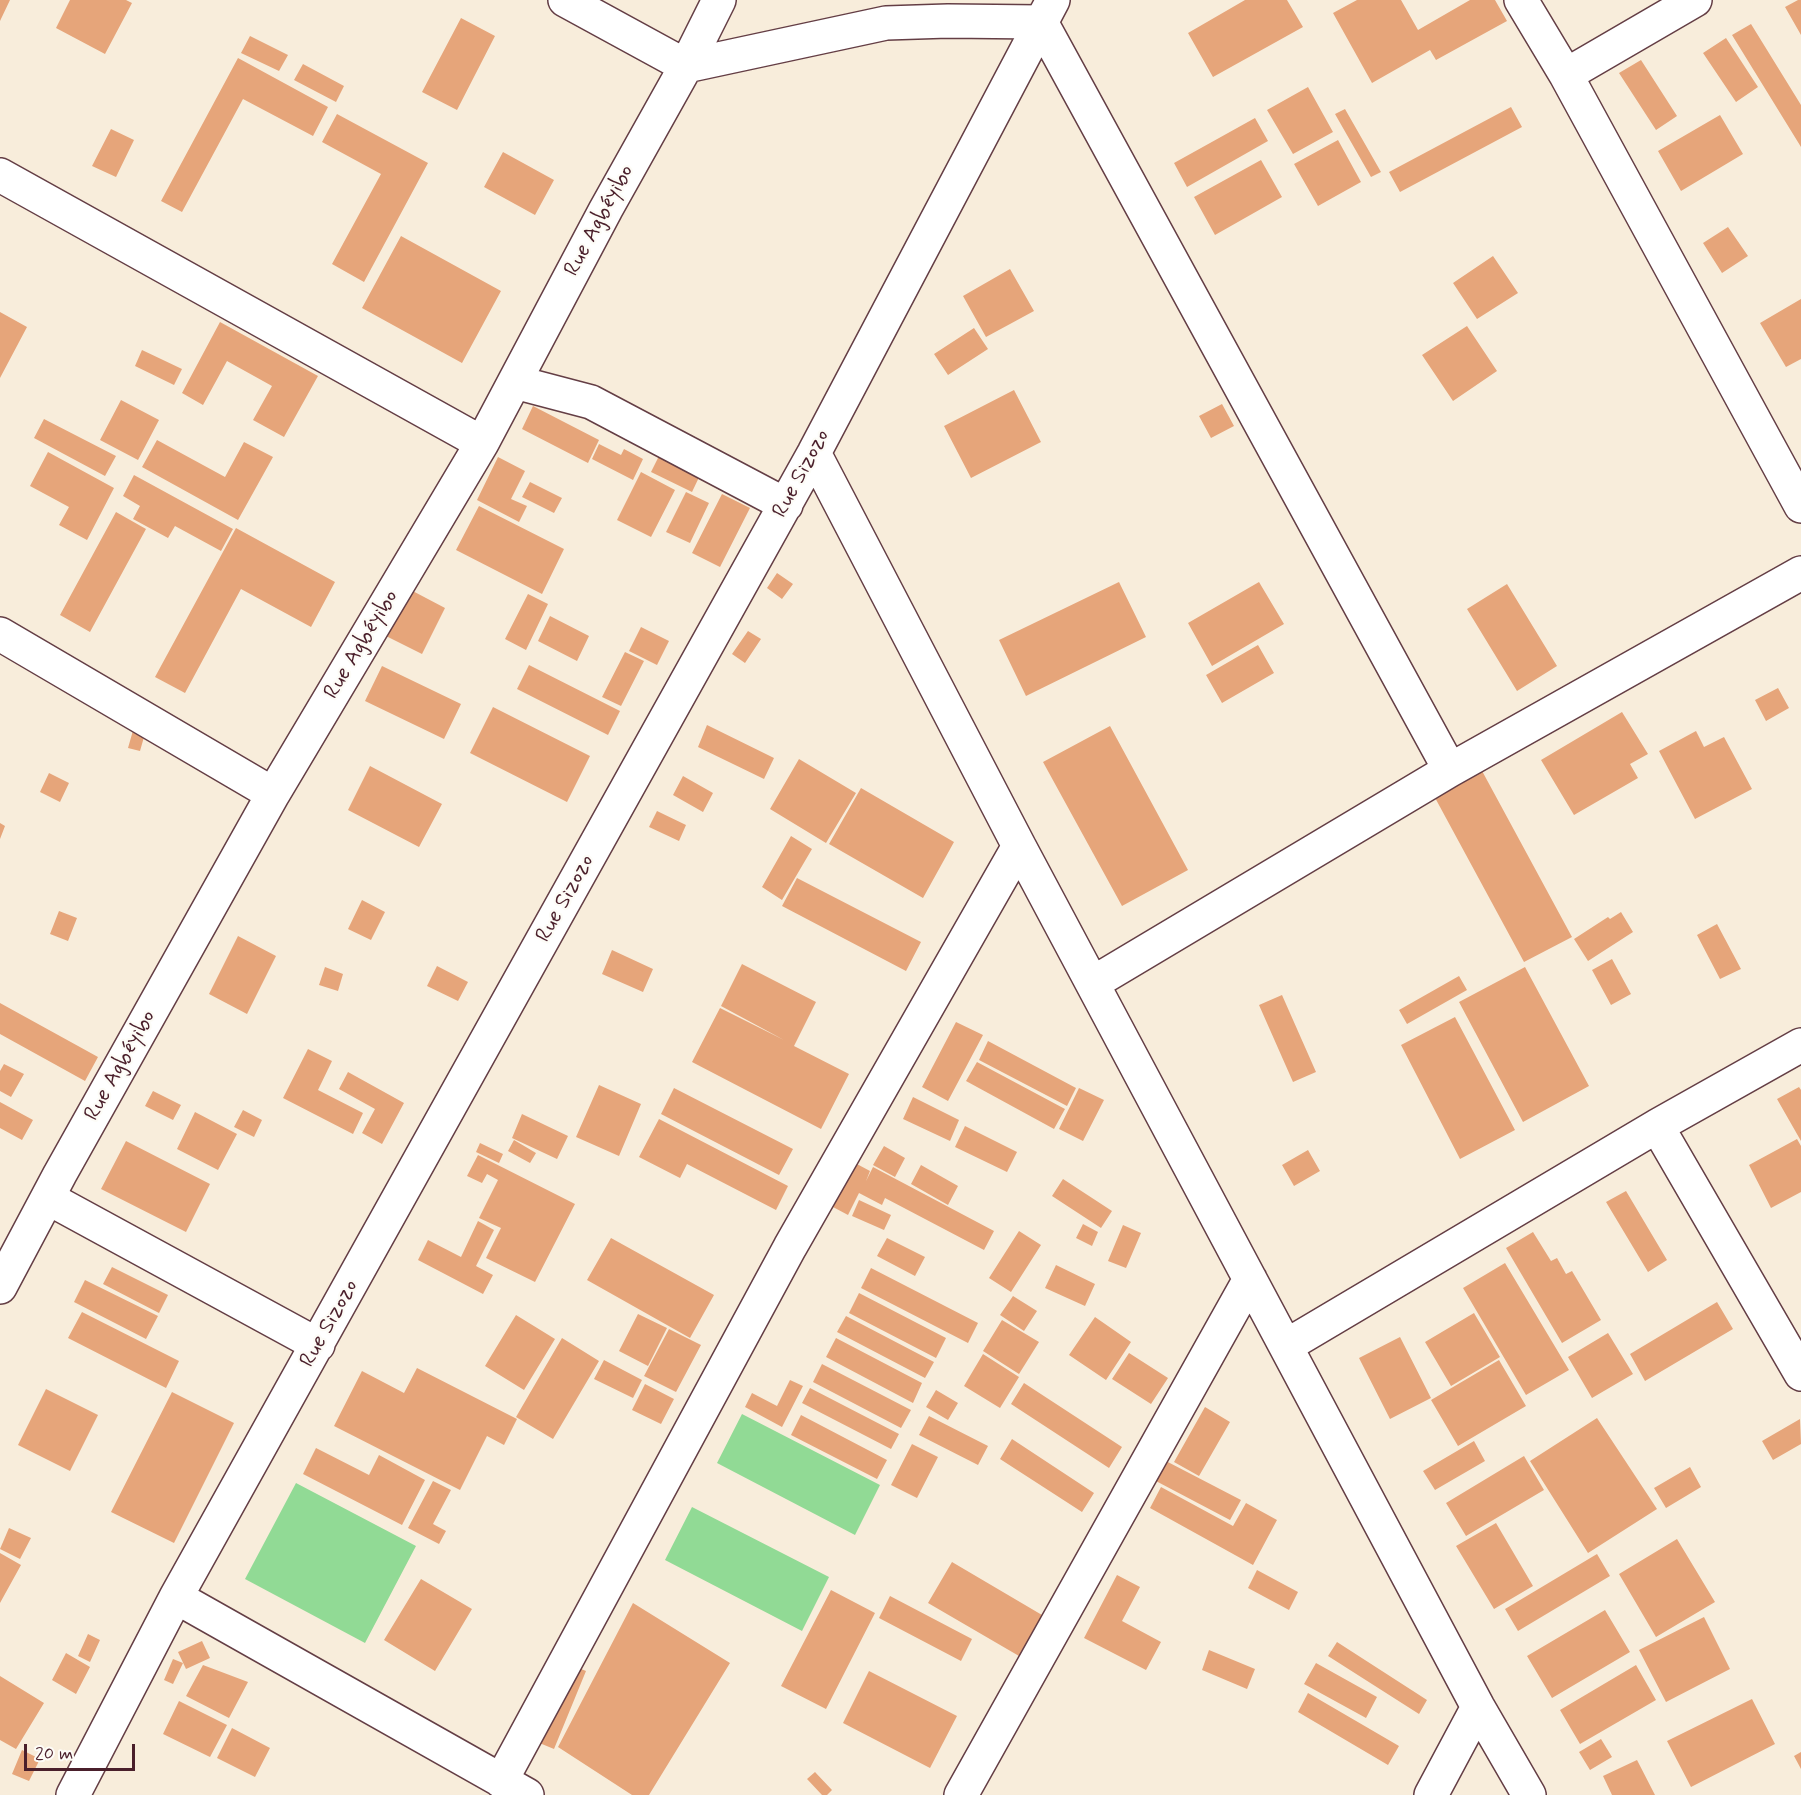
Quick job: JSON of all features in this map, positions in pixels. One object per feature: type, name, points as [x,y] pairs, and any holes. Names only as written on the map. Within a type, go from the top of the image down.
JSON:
[{"type":"street","points":[[565,0],[686,66],[886,24],[948,21],[1047,11],[1450,770]]},
{"type":"street","name":"Rue Agbéyibo","points":[[0,1287],[273,794],[482,443],[606,209],[686,66],[719,0]]},
{"type":"street","points":[[1521,0],[1566,75],[1801,506]]},
{"type":"street","points":[[1566,75],[1695,0]]},
{"type":"street","name":"Rue Sizozo","points":[[73,1795],[176,1597],[786,505],[1047,11]]},
{"type":"street","points":[[0,175],[482,443]]},
{"type":"street","points":[[515,382],[591,402],[786,505]]},
{"type":"street","points":[[813,453],[1250,1280],[1478,1707],[1529,1795]]},
{"type":"street","points":[[1093,983],[1450,770],[1801,573]]},
{"type":"street","points":[[0,634],[273,794]]},
{"type":"street","points":[[176,1597],[514,1788],[790,1247],[1019,846]]},
{"type":"street","points":[[1286,1346],[1657,1126],[1801,1045]]},
{"type":"street","points":[[1657,1126],[1801,1374]]},
{"type":"street","points":[[48,1198],[318,1345]]},
{"type":"street","points":[[961,1795],[1250,1280]]},
{"type":"street","points":[[1431,1795],[1478,1707]]},
{"type":"green space","points":[[742,1414],[880,1485],[855,1535],[717,1463]]},
{"type":"green space","points":[[296,1483],[416,1546],[365,1643],[245,1579]]},
{"type":"green space","points":[[692,1507],[829,1577],[802,1631],[665,1560]]},
{"type":"building","points":[[0,0],[10,0],[0,21]]},
{"type":"building","points":[[70,0],[126,0],[132,3],[105,54],[56,28]]},
{"type":"building","points":[[1245,0],[1287,0],[1303,27],[1213,77],[1188,33]]},
{"type":"building","points":[[1357,0],[1401,0],[1418,30],[1470,0],[1495,0],[1507,21],[1436,60],[1430,50],[1372,83],[1333,13]]},
{"type":"building","points":[[1801,0],[1801,35],[1785,7]]},
{"type":"building","points":[[461,18],[495,36],[457,110],[422,92]]},
{"type":"building","points":[[1751,24],[1801,105],[1801,147],[1732,35]]},
{"type":"building","points":[[250,36],[288,55],[279,71],[241,53]]},
{"type":"building","points":[[1726,38],[1758,87],[1736,102],[1703,53]]},
{"type":"building","points":[[238,58],[328,107],[313,136],[243,99],[182,212],[161,201]]},
{"type":"building","points":[[1641,60],[1677,116],[1656,130],[1619,73]]},
{"type":"building","points":[[303,64],[344,86],[336,102],[294,80]]},
{"type":"building","points":[[1308,87],[1333,132],[1293,154],[1267,110]]},
{"type":"building","points":[[1511,107],[1522,127],[1400,192],[1389,172]]},
{"type":"building","points":[[1345,109],[1381,172],[1371,177],[1335,114]]},
{"type":"building","points":[[337,114],[428,163],[364,282],[332,264],[381,174],[322,142]]},
{"type":"building","points":[[1720,115],[1743,154],[1681,191],[1658,151]]},
{"type":"building","points":[[1255,118],[1268,141],[1187,187],[1174,163]]},
{"type":"building","points":[[111,129],[134,140],[116,177],[92,166]]},
{"type":"building","points":[[1338,140],[1361,182],[1318,206],[1294,164]]},
{"type":"building","points":[[503,152],[554,180],[535,215],[484,187]]},
{"type":"building","points":[[1261,160],[1282,197],[1215,235],[1194,197]]},
{"type":"building","points":[[1728,227],[1748,256],[1722,273],[1703,243]]},
{"type":"building","points":[[401,236],[501,291],[462,363],[362,308]]},
{"type":"building","points":[[1493,256],[1518,293],[1477,319],[1453,283]]},
{"type":"building","points":[[1010,269],[1034,311],[986,337],[963,296]]},
{"type":"building","points":[[1801,299],[1801,359],[1786,367],[1760,323]]},
{"type":"building","points":[[0,312],[27,327],[0,378]]},
{"type":"building","points":[[220,322],[318,376],[284,437],[253,420],[272,386],[227,361],[203,405],[182,393]]},
{"type":"building","points":[[1467,326],[1497,371],[1453,401],[1422,355]]},
{"type":"building","points":[[974,328],[988,349],[948,375],[934,354]]},
{"type":"building","points":[[142,350],[182,369],[174,385],[135,366]]},
{"type":"building","points":[[1014,390],[1041,442],[971,478],[944,426]]},
{"type":"building","points":[[121,400],[159,420],[138,460],[100,440]]},
{"type":"building","points":[[1222,404],[1234,426],[1211,438],[1199,416]]},
{"type":"building","points":[[533,406],[599,440],[588,463],[522,429]]},
{"type":"building","points":[[44,419],[116,456],[105,476],[34,438]]},
{"type":"building","points":[[157,440],[225,477],[244,442],[273,457],[238,520],[142,467]]},
{"type":"building","points":[[599,444],[621,455],[624,449],[643,459],[633,480],[592,459]]},
{"type":"building","points":[[662,450],[702,471],[692,492],[651,472]]},
{"type":"building","points":[[48,452],[114,488],[87,540],[59,525],[69,507],[30,486]]},
{"type":"building","points":[[498,457],[525,471],[511,499],[527,506],[519,522],[477,500]]},
{"type":"building","points":[[641,472],[675,490],[651,537],[617,520]]},
{"type":"building","points":[[134,475],[233,529],[221,551],[175,526],[168,538],[133,519],[140,506],[123,496]]},
{"type":"building","points":[[530,482],[562,498],[554,513],[522,497]]},
{"type":"building","points":[[686,492],[709,503],[690,543],[666,532]]},
{"type":"building","points":[[722,494],[750,508],[720,567],[692,553]]},
{"type":"building","points":[[479,506],[564,549],[542,594],[456,550]]},
{"type":"building","points":[[116,512],[146,529],[90,632],[60,615]]},
{"type":"building","points":[[236,528],[335,582],[311,627],[241,589],[185,693],[155,677]]},
{"type":"building","points":[[777,573],[793,584],[782,599],[767,588]]},
{"type":"building","points":[[1119,582],[1146,637],[1026,696],[999,640]]},
{"type":"building","points":[[1259,582],[1284,624],[1212,666],[1188,623]]},
{"type":"building","points":[[1507,584],[1557,666],[1517,691],[1467,609]]},
{"type":"building","points":[[407,588],[445,608],[422,654],[384,635]]},
{"type":"building","points":[[528,594],[548,604],[526,650],[505,639]]},
{"type":"building","points":[[550,616],[589,636],[577,661],[538,641]]},
{"type":"building","points":[[641,627],[669,641],[657,665],[629,651]]},
{"type":"building","points":[[748,631],[761,639],[745,663],[732,654]]},
{"type":"building","points":[[1258,645],[1274,673],[1222,703],[1206,675]]},
{"type":"building","points":[[625,652],[644,661],[621,706],[602,697]]},
{"type":"building","points":[[529,665],[620,711],[608,735],[517,689]]},
{"type":"building","points":[[382,666],[461,704],[444,739],[365,701]]},
{"type":"building","points":[[1778,688],[1789,708],[1766,721],[1755,700]]},
{"type":"building","points":[[493,707],[590,756],[567,802],[470,753]]},
{"type":"building","points":[[1622,712],[1648,754],[1630,764],[1638,778],[1574,815],[1541,760]]},
{"type":"building","points":[[707,725],[774,758],[764,779],[698,747]]},
{"type":"building","points":[[1110,726],[1188,870],[1122,906],[1043,762]]},
{"type":"building","points":[[134,727],[146,730],[140,751],[128,748]]},
{"type":"building","points":[[1696,731],[1704,747],[1724,737],[1752,789],[1695,819],[1659,751]]},
{"type":"building","points":[[799,759],[856,793],[826,843],[770,809]]},
{"type":"building","points":[[370,766],[442,804],[419,847],[348,810]]},
{"type":"building","points":[[1481,769],[1572,937],[1524,962],[1433,794]]},
{"type":"building","points":[[49,773],[69,783],[60,802],[40,792]]},
{"type":"building","points":[[683,776],[713,793],[703,812],[673,795]]},
{"type":"building","points":[[861,788],[954,842],[923,898],[829,844]]},
{"type":"building","points":[[657,811],[686,825],[679,841],[649,827]]},
{"type":"building","points":[[0,823],[5,826],[0,839]]},
{"type":"building","points":[[791,836],[812,849],[782,900],[762,887]]},
{"type":"building","points":[[797,878],[921,942],[906,971],[782,906]]},
{"type":"building","points":[[362,900],[385,912],[371,940],[348,929]]},
{"type":"building","points":[[59,911],[77,918],[68,941],[50,934]]},
{"type":"building","points":[[1621,912],[1633,932],[1588,961],[1574,939],[1608,917],[1610,919]]},
{"type":"building","points":[[1717,924],[1741,969],[1720,979],[1697,935]]},
{"type":"building","points":[[238,936],[276,956],[247,1014],[209,994]]},
{"type":"building","points":[[612,950],[653,969],[643,992],[602,974]]},
{"type":"building","points":[[1612,959],[1631,994],[1611,1005],[1592,970]]},
{"type":"building","points":[[742,964],[816,1002],[794,1046],[849,1074],[821,1129],[692,1062],[720,1008],[784,1040],[721,1006]]},
{"type":"building","points":[[437,966],[468,982],[458,1001],[427,986]]},
{"type":"building","points":[[325,967],[343,974],[338,991],[319,985]]},
{"type":"building","points":[[1525,967],[1589,1086],[1523,1122],[1459,1002]]},
{"type":"building","points":[[1459,976],[1467,990],[1407,1024],[1399,1010]]},
{"type":"building","points":[[1282,995],[1316,1072],[1293,1082],[1259,1005]]},
{"type":"building","points":[[0,1003],[98,1057],[85,1081],[0,1034]]},
{"type":"building","points":[[1455,1017],[1515,1130],[1460,1159],[1401,1045]]},
{"type":"building","points":[[956,1022],[983,1035],[948,1101],[922,1087]]},
{"type":"building","points":[[988,1041],[1076,1088],[1067,1106],[979,1060]]},
{"type":"building","points":[[308,1049],[332,1061],[318,1090],[363,1113],[353,1134],[283,1098]]},
{"type":"building","points":[[977,1062],[1065,1109],[1054,1129],[966,1081]]},
{"type":"building","points":[[4,1064],[24,1074],[11,1097],[0,1091],[0,1071]]},
{"type":"building","points":[[348,1072],[404,1103],[382,1144],[362,1133],[375,1109],[339,1089]]},
{"type":"building","points":[[599,1085],[641,1104],[619,1156],[576,1137]]},
{"type":"building","points":[[1799,1087],[1801,1090],[1801,1141],[1777,1099]]},
{"type":"building","points":[[674,1088],[793,1149],[779,1175],[661,1114]]},
{"type":"building","points":[[1079,1088],[1104,1100],[1083,1141],[1059,1129]]},
{"type":"building","points":[[153,1091],[181,1105],[173,1120],[145,1106]]},
{"type":"building","points":[[913,1097],[959,1120],[950,1141],[903,1119]]},
{"type":"building","points":[[0,1102],[33,1120],[22,1140],[0,1128]]},
{"type":"building","points":[[243,1110],[262,1120],[254,1137],[234,1127]]},
{"type":"building","points":[[195,1112],[237,1134],[218,1170],[177,1149]]},
{"type":"building","points":[[522,1114],[568,1136],[557,1159],[512,1138]]},
{"type":"building","points":[[659,1119],[788,1186],[776,1210],[687,1164],[680,1178],[639,1157]]},
{"type":"building","points":[[965,1126],[1017,1152],[1007,1172],[955,1147]]},
{"type":"building","points":[[1797,1139],[1801,1146],[1801,1192],[1771,1208],[1749,1165]]},
{"type":"building","points":[[514,1140],[536,1153],[530,1163],[508,1151]]},
{"type":"building","points":[[126,1141],[210,1184],[186,1232],[101,1189]]},
{"type":"building","points":[[480,1143],[503,1154],[499,1163],[476,1152]]},
{"type":"building","points":[[884,1146],[905,1158],[895,1177],[873,1165]]},
{"type":"building","points":[[1308,1150],[1320,1171],[1294,1186],[1282,1165]]},
{"type":"building","points":[[478,1155],[575,1204],[535,1282],[486,1258],[501,1228],[479,1218],[498,1180],[487,1174],[482,1183],[467,1176]]},
{"type":"building","points":[[855,1163],[870,1171],[866,1181],[873,1167],[994,1231],[984,1250],[885,1198],[882,1205],[859,1193],[848,1215],[833,1207]]},
{"type":"building","points":[[921,1165],[958,1186],[948,1205],[911,1184]]},
{"type":"building","points":[[1063,1179],[1112,1211],[1101,1228],[1052,1196]]},
{"type":"building","points":[[1626,1191],[1667,1260],[1648,1272],[1606,1202]]},
{"type":"building","points":[[859,1200],[891,1215],[884,1230],[852,1216]]},
{"type":"building","points":[[478,1221],[494,1230],[476,1266],[493,1275],[483,1294],[418,1260],[428,1240],[461,1257]]},
{"type":"building","points":[[1083,1224],[1098,1232],[1092,1246],[1076,1238]]},
{"type":"building","points":[[1123,1225],[1141,1233],[1126,1268],[1108,1261]]},
{"type":"building","points":[[1019,1231],[1041,1245],[1011,1292],[989,1278]]},
{"type":"building","points":[[1533,1232],[1551,1261],[1557,1258],[1566,1274],[1572,1271],[1601,1320],[1562,1343],[1506,1248]]},
{"type":"building","points":[[611,1238],[714,1295],[690,1338],[587,1280]]},
{"type":"building","points":[[887,1238],[925,1257],[915,1276],[877,1256]]},
{"type":"building","points":[[1505,1263],[1569,1370],[1526,1395],[1463,1288]]},
{"type":"building","points":[[1056,1265],[1095,1284],[1085,1306],[1045,1288]]},
{"type":"building","points":[[112,1267],[168,1295],[159,1313],[103,1284]]},
{"type":"building","points":[[871,1268],[978,1323],[968,1343],[861,1288]]},
{"type":"building","points":[[85,1280],[158,1316],[146,1339],[74,1302]]},
{"type":"building","points":[[859,1293],[946,1338],[936,1358],[849,1313]]},
{"type":"building","points":[[1013,1296],[1037,1311],[1024,1331],[1000,1315]]},
{"type":"building","points":[[1717,1302],[1733,1329],[1645,1381],[1630,1354]]},
{"type":"building","points":[[82,1312],[179,1361],[166,1388],[68,1338]]},
{"type":"building","points":[[1474,1313],[1500,1357],[1451,1386],[1425,1342]]},
{"type":"building","points":[[638,1314],[667,1328],[648,1366],[619,1351]]},
{"type":"building","points":[[516,1315],[555,1339],[524,1390],[485,1366]]},
{"type":"building","points":[[846,1316],[934,1362],[925,1378],[837,1332]]},
{"type":"building","points":[[1095,1317],[1131,1342],[1106,1380],[1069,1355]]},
{"type":"building","points":[[1002,1320],[1039,1342],[1019,1374],[983,1351]]},
{"type":"building","points":[[669,1329],[701,1345],[676,1392],[644,1376]]},
{"type":"building","points":[[1608,1333],[1633,1374],[1592,1398],[1568,1357]]},
{"type":"building","points":[[1400,1337],[1431,1398],[1390,1419],[1359,1358]]},
{"type":"building","points":[[562,1338],[599,1361],[553,1439],[516,1417]]},
{"type":"building","points":[[836,1338],[922,1383],[913,1403],[826,1357]]},
{"type":"building","points":[[1129,1353],[1168,1378],[1151,1404],[1112,1379]]},
{"type":"building","points":[[983,1354],[1019,1377],[1000,1408],[964,1386]]},
{"type":"building","points":[[604,1360],[642,1380],[633,1398],[594,1379]]},
{"type":"building","points":[[1499,1360],[1526,1406],[1458,1446],[1431,1400]]},
{"type":"building","points":[[822,1364],[911,1410],[901,1428],[813,1382]]},
{"type":"building","points":[[417,1368],[517,1419],[504,1445],[487,1436],[460,1490],[334,1426],[362,1371],[404,1393]]},
{"type":"building","points":[[790,1380],[803,1386],[782,1427],[745,1407],[752,1393],[777,1406]]},
{"type":"building","points":[[1024,1383],[1122,1447],[1109,1468],[1011,1404]]},
{"type":"building","points":[[645,1384],[674,1399],[661,1424],[632,1410]]},
{"type":"building","points":[[810,1388],[899,1434],[891,1449],[802,1403]]},
{"type":"building","points":[[46,1389],[98,1415],[70,1471],[18,1445]]},
{"type":"building","points":[[936,1390],[958,1403],[948,1420],[926,1407]]},
{"type":"building","points":[[172,1392],[234,1423],[174,1543],[111,1512]]},
{"type":"building","points":[[1205,1407],[1230,1422],[1199,1476],[1174,1462]]},
{"type":"building","points":[[801,1415],[887,1460],[877,1479],[791,1435]]},
{"type":"building","points":[[929,1416],[988,1446],[978,1465],[919,1435]]},
{"type":"building","points":[[1597,1418],[1657,1509],[1588,1553],[1530,1461]]},
{"type":"building","points":[[1800,1419],[1801,1444],[1773,1460],[1762,1441]]},
{"type":"building","points":[[1012,1439],[1094,1493],[1082,1512],[1000,1459]]},
{"type":"building","points":[[1474,1441],[1485,1461],[1435,1490],[1423,1471]]},
{"type":"building","points":[[912,1444],[938,1457],[917,1498],[891,1485]]},
{"type":"building","points":[[316,1448],[369,1475],[379,1455],[425,1480],[402,1525],[303,1474]]},
{"type":"building","points":[[1524,1456],[1544,1490],[1466,1536],[1446,1503]]},
{"type":"building","points":[[1164,1460],[1241,1500],[1230,1520],[1154,1480]]},
{"type":"building","points":[[1690,1467],[1701,1487],[1666,1508],[1654,1488]]},
{"type":"building","points":[[433,1481],[451,1490],[433,1524],[446,1531],[439,1544],[408,1528]]},
{"type":"building","points":[[1161,1487],[1233,1526],[1246,1503],[1277,1520],[1253,1565],[1150,1508]]},
{"type":"building","points":[[1496,1523],[1533,1586],[1494,1609],[1456,1546]]},
{"type":"building","points":[[9,1528],[31,1538],[20,1559],[0,1549]]},
{"type":"building","points":[[1677,1539],[1715,1602],[1656,1637],[1619,1574]]},
{"type":"building","points":[[0,1553],[21,1565],[0,1603]]},
{"type":"building","points":[[1597,1554],[1610,1576],[1518,1631],[1505,1609]]},
{"type":"building","points":[[952,1562],[1042,1615],[1019,1656],[928,1603]]},
{"type":"building","points":[[1257,1570],[1298,1592],[1289,1610],[1248,1588]]},
{"type":"building","points":[[1117,1575],[1140,1587],[1122,1621],[1161,1642],[1146,1670],[1084,1638]]},
{"type":"building","points":[[421,1579],[472,1609],[435,1671],[384,1640]]},
{"type":"building","points":[[831,1590],[875,1613],[826,1709],[781,1686]]},
{"type":"building","points":[[890,1596],[972,1639],[961,1661],[879,1618]]},
{"type":"building","points":[[633,1603],[730,1663],[649,1795],[632,1795],[558,1747]]},
{"type":"building","points":[[1605,1610],[1630,1652],[1552,1698],[1527,1656]]},
{"type":"building","points":[[1704,1617],[1730,1669],[1666,1702],[1639,1650]]},
{"type":"building","points":[[88,1634],[100,1640],[90,1662],[78,1656]]},
{"type":"building","points":[[202,1641],[210,1658],[186,1669],[178,1652]]},
{"type":"building","points":[[1337,1642],[1427,1700],[1419,1714],[1328,1656]]},
{"type":"building","points":[[1209,1650],[1255,1669],[1247,1689],[1202,1670]]},
{"type":"building","points":[[66,1653],[90,1667],[76,1694],[52,1680]]},
{"type":"building","points":[[173,1659],[183,1663],[173,1684],[164,1680]]},
{"type":"building","points":[[1316,1663],[1377,1697],[1366,1718],[1304,1684]]},
{"type":"building","points":[[569,1664],[586,1671],[554,1749],[537,1742]]},
{"type":"building","points":[[203,1665],[248,1682],[229,1718],[186,1696]]},
{"type":"building","points":[[1636,1665],[1656,1700],[1580,1744],[1560,1710]]},
{"type":"building","points":[[869,1671],[957,1716],[930,1768],[843,1723]]},
{"type":"building","points":[[0,1676],[44,1703],[16,1749],[0,1740]]},
{"type":"building","points":[[1308,1693],[1399,1746],[1388,1765],[1298,1712]]},
{"type":"building","points":[[1752,1699],[1775,1744],[1691,1787],[1667,1741]]},
{"type":"building","points":[[179,1701],[227,1725],[210,1757],[163,1734]]},
{"type":"building","points":[[232,1728],[270,1748],[255,1777],[217,1758]]},
{"type":"building","points":[[1601,1739],[1612,1757],[1590,1770],[1579,1752]]},
{"type":"building","points":[[22,1750],[40,1759],[29,1781],[12,1774]]},
{"type":"building","points":[[1801,1752],[1801,1769],[1794,1756]]},
{"type":"building","points":[[1637,1760],[1655,1795],[1612,1795],[1603,1776]]},
{"type":"building","points":[[815,1772],[832,1790],[827,1795],[822,1795],[807,1779]]}]
